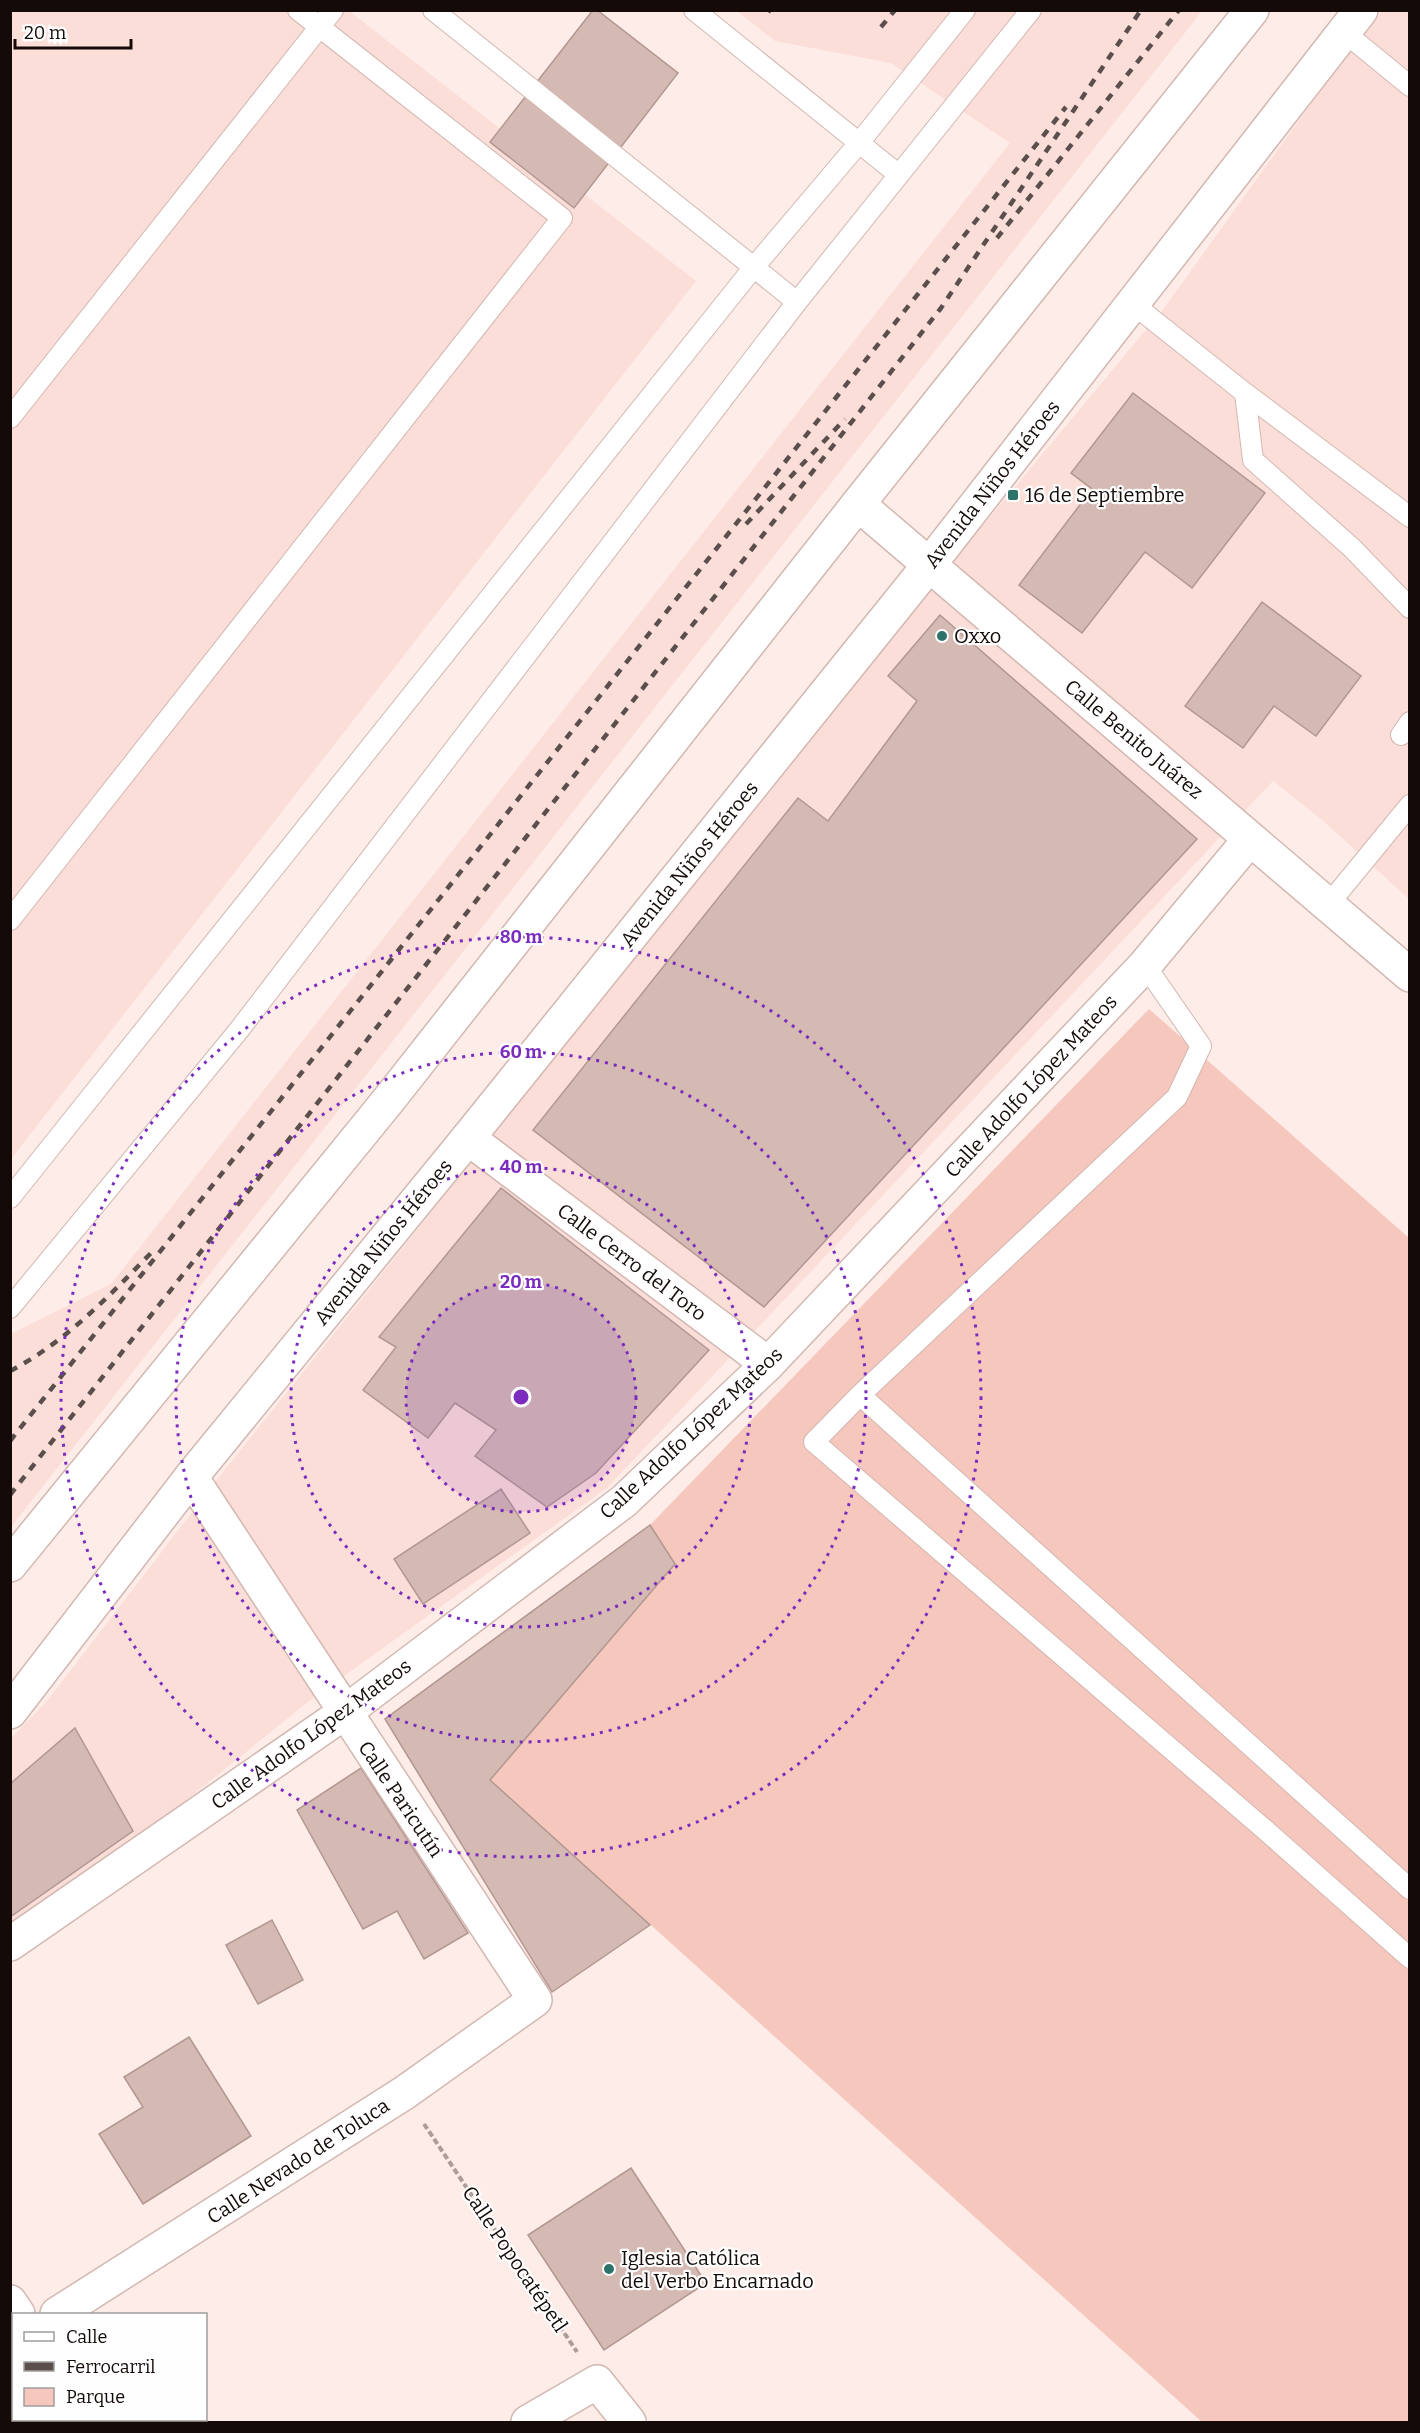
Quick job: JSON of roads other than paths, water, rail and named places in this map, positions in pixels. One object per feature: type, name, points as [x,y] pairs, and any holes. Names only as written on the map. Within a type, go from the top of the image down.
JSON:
[{"type":"street","points":[[10,1565],[399,1088],[858,504],[1252,10]]},
{"type":"street","name":"Avenida Niños Héroes","points":[[10,1712],[190,1477],[468,1138],[929,565],[1353,21]]},
{"type":"street","name":"Calle Benito Juárez","points":[[858,504],[1410,975]]},
{"type":"street","name":"Calle Adolfo López Mateos","points":[[10,1944],[344,1713],[624,1502],[768,1364],[1145,964],[1250,839]]},
{"type":"street","name":"Calle Cerro del Toro","points":[[468,1138],[768,1364]]},
{"type":"street","name":"Calle Paricutín","points":[[190,1477],[535,2000]]},
{"type":"street","name":"Calle Nevado de Toluca","points":[[59,2313],[404,2093],[535,2000]]},
{"type":"street","points":[[528,2422],[597,2382],[629,2422]]},
{"type":"lane","points":[[10,920],[562,218],[298,10]]},
{"type":"lane","points":[[10,418],[333,10]]},
{"type":"lane","points":[[433,10],[798,302]]},
{"type":"lane","points":[[694,10],[899,175]]},
{"type":"lane","points":[[10,1198],[754,267],[860,143],[965,10]]},
{"type":"lane","points":[[10,1308],[239,1030],[798,302],[1031,10]]},
{"type":"lane","points":[[1353,21],[1410,86]]},
{"type":"lane","points":[[1133,304],[1245,393],[1410,517]]},
{"type":"lane","points":[[1245,393],[1253,460],[1352,548],[1410,608]]},
{"type":"lane","points":[[1328,905],[1410,805]]},
{"type":"lane","points":[[1145,964],[1201,1046],[1178,1097],[860,1395],[814,1442],[1263,1828],[1410,1958]]},
{"type":"lane","points":[[860,1395],[1410,1889]]},
{"type":"railway","points":[[881,27],[895,10]]},
{"type":"railway","points":[[10,1495],[941,308],[1141,10]]},
{"type":"railway","points":[[997,238],[1179,10]]},
{"type":"railway","points":[[10,1441],[1066,107]]},
{"type":"railway","points":[[746,524],[845,419]]},
{"type":"railway","points":[[10,1371],[69,1332],[104,1301],[153,1251]]},
{"type":"place","name":"16 de Septiembre","points":[[1013,495]]},
{"type":"place","name":"Oxxo","points":[[942,636]]},
{"type":"place","name":"Iglesia Católica del Verbo Encarnado","points":[[609,2269]]}]
